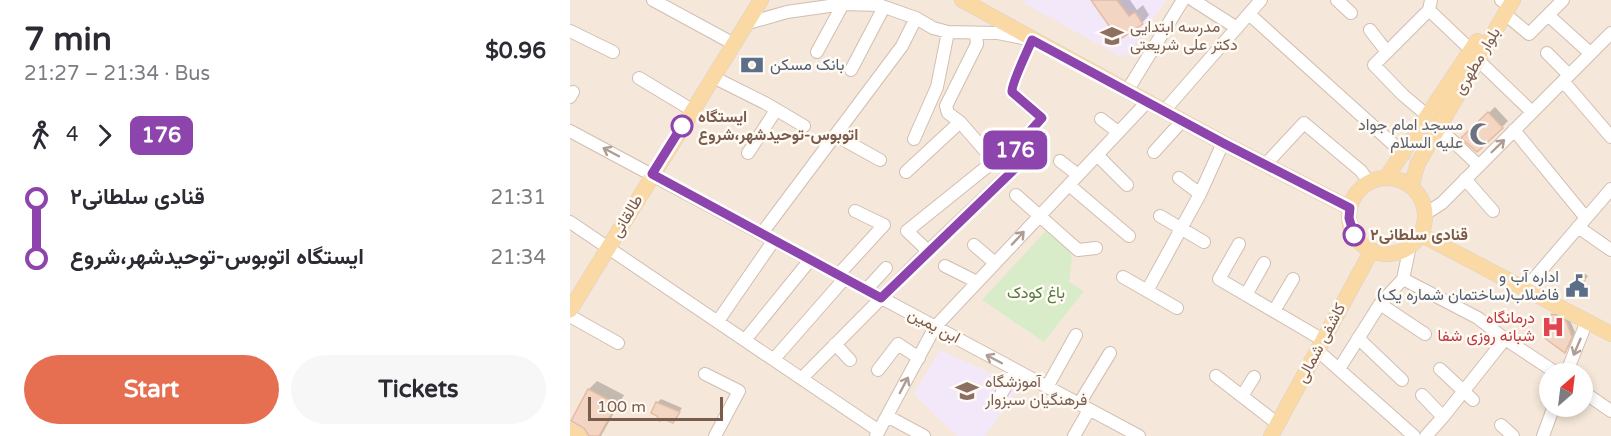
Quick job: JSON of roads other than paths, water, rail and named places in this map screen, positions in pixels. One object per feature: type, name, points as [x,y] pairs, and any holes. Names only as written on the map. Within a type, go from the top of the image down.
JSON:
[{"type":"main road","name":"طالقانی","points":[[570,310],[761,0]]},
{"type":"main road","points":[[962,0],[1223,143],[1350,208]]},
{"type":"main road","name":"بلوار مطهری","points":[[1386,178],[1433,122],[1502,4],[1513,0]]},
{"type":"main road","name":"بلوار مطهری","points":[[1411,187],[1433,122]]},
{"type":"main road","points":[[1386,178],[1399,180],[1411,187],[1418,194],[1425,214],[1420,234],[1410,246],[1391,253],[1372,250],[1363,245],[1351,228],[1350,208],[1360,189],[1369,182],[1386,178]]},
{"type":"main road","points":[[1420,234],[1611,334]]},
{"type":"main road","name":"کاشفی شمالی","points":[[1274,430],[1372,250]]},
{"type":"main road","points":[[570,431],[579,436]]},
{"type":"street","points":[[653,0],[734,44]]},
{"type":"street","points":[[1127,91],[1183,0]]},
{"type":"street","points":[[1193,0],[1237,28]]},
{"type":"street","points":[[1164,111],[1261,0]]},
{"type":"street","points":[[1337,0],[1351,13]]},
{"type":"street","points":[[1502,4],[1528,34],[1563,0]]},
{"type":"street","points":[[745,24],[787,12],[843,4],[881,4],[916,18],[933,28],[948,32],[998,33],[1032,40],[1023,65],[1011,86],[1012,92],[1042,118],[1014,149],[1023,161],[928,251],[802,378]]},
{"type":"street","points":[[817,52],[843,4]]},
{"type":"street","points":[[851,70],[881,4]]},
{"type":"street","points":[[1478,165],[1374,65],[1430,5],[1474,55],[1531,111]]},
{"type":"street","points":[[1249,14],[1404,154]]},
{"type":"street","points":[[1548,15],[1590,53]]},
{"type":"street","points":[[762,233],[902,46],[916,18]]},
{"type":"street","points":[[1370,30],[1387,52]]},
{"type":"street","points":[[570,31],[614,52]]},
{"type":"street","points":[[914,139],[937,87],[948,32]]},
{"type":"street","points":[[928,251],[907,231],[994,161],[960,122],[948,113],[946,106],[976,44],[976,33]]},
{"type":"street","points":[[1425,214],[1442,203],[1611,33]]},
{"type":"street","points":[[1547,53],[1611,137]]},
{"type":"street","points":[[713,77],[804,126]]},
{"type":"street","points":[[639,78],[692,110]]},
{"type":"street","points":[[570,222],[802,378],[878,434],[935,327],[1147,102]]},
{"type":"street","points":[[748,153],[776,110]]},
{"type":"street","points":[[1101,119],[1118,132]]},
{"type":"street","points":[[1154,152],[1182,121]]},
{"type":"street","points":[[906,172],[960,122]]},
{"type":"street","points":[[1265,165],[1304,123],[1361,171],[1369,182]]},
{"type":"street","name":"ابن یمین","points":[[570,130],[1138,436]]},
{"type":"street","points":[[1515,130],[1582,222],[1611,250]]},
{"type":"street","points":[[835,135],[880,160]]},
{"type":"street","points":[[1147,291],[1200,194],[1223,143]]},
{"type":"street","points":[[1097,154],[1128,185]]},
{"type":"street","points":[[1060,160],[1078,175]]},
{"type":"street","points":[[1179,178],[1200,194]]},
{"type":"street","points":[[1465,179],[1493,211]]},
{"type":"street","points":[[1069,185],[1129,237]]},
{"type":"street","points":[[1525,289],[1611,189]]},
{"type":"street","points":[[1016,195],[1078,250],[1096,248]]},
{"type":"street","points":[[774,359],[884,225],[855,211]]},
{"type":"street","points":[[1160,216],[1204,242]]},
{"type":"street","points":[[718,321],[774,240]]},
{"type":"street","points":[[1239,244],[1219,279],[1274,311],[1320,345],[1339,369],[1401,431],[1414,436]]},
{"type":"street","points":[[974,245],[995,263]]},
{"type":"street","points":[[1339,369],[1380,304],[1403,279],[1410,246]]},
{"type":"street","points":[[745,340],[810,260]]},
{"type":"street","points":[[1246,295],[1264,263]]},
{"type":"street","points":[[945,266],[977,282]]},
{"type":"street","points":[[866,290],[886,268]]},
{"type":"street","points":[[1123,277],[1177,308]]},
{"type":"street","points":[[1274,311],[1293,279]]},
{"type":"street","points":[[1403,279],[1478,318],[1541,363]]},
{"type":"street","points":[[1380,304],[1425,334]]},
{"type":"street","points":[[570,316],[618,343]]},
{"type":"street","points":[[1570,363],[1587,321]]},
{"type":"street","points":[[1047,387],[1076,335]]},
{"type":"street","points":[[1358,338],[1402,380]]},
{"type":"street","points":[[1425,436],[1468,396],[1505,339]]},
{"type":"street","points":[[835,344],[850,360]]},
{"type":"street","points":[[878,370],[898,344],[919,358]]},
{"type":"street","points":[[1074,436],[1084,407],[1110,353]]},
{"type":"street","points":[[1440,369],[1468,396]]},
{"type":"street","points":[[1000,396],[1015,370]]},
{"type":"street","points":[[705,374],[738,391],[715,436]]},
{"type":"street","points":[[1216,376],[1242,396],[1274,430]]},
{"type":"street","points":[[1242,396],[1254,377]]},
{"type":"street","points":[[1422,395],[1443,417]]},
{"type":"street","points":[[1593,399],[1611,411]]},
{"type":"street","points":[[887,416],[924,436]]},
{"type":"street","points":[[1543,436],[1550,417]]},
{"type":"street","points":[[1501,425],[1513,436]]},
{"type":"place","name":"مدرسه ابتدایی دکتر علی شریعتی","points":[[1112,36]]},
{"type":"place","name":"بانک مسکن","points":[[752,65]]},
{"type":"place","name":"ایستگاه اتوبوس-توحیدشهر،شروع","points":[[682,126]]},
{"type":"place","name":"مسجد امام جواد علیه السلام","points":[[1481,134]]},
{"type":"place","name":"قنادی سلطانی۲","points":[[1354,235]]},
{"type":"place","name":"اداره آب و فاضلاب(ساختمان شماره یک)","points":[[1577,286]]},
{"type":"place","name":"درمانگاه شبانه روزی شفا","points":[[1553,327]]},
{"type":"place","name":"آموزشگاه فرهنگیان سبزوار","points":[[967,391]]},
{"type":"park label","name":"باغ کودک","points":[[1036,293]]}]
